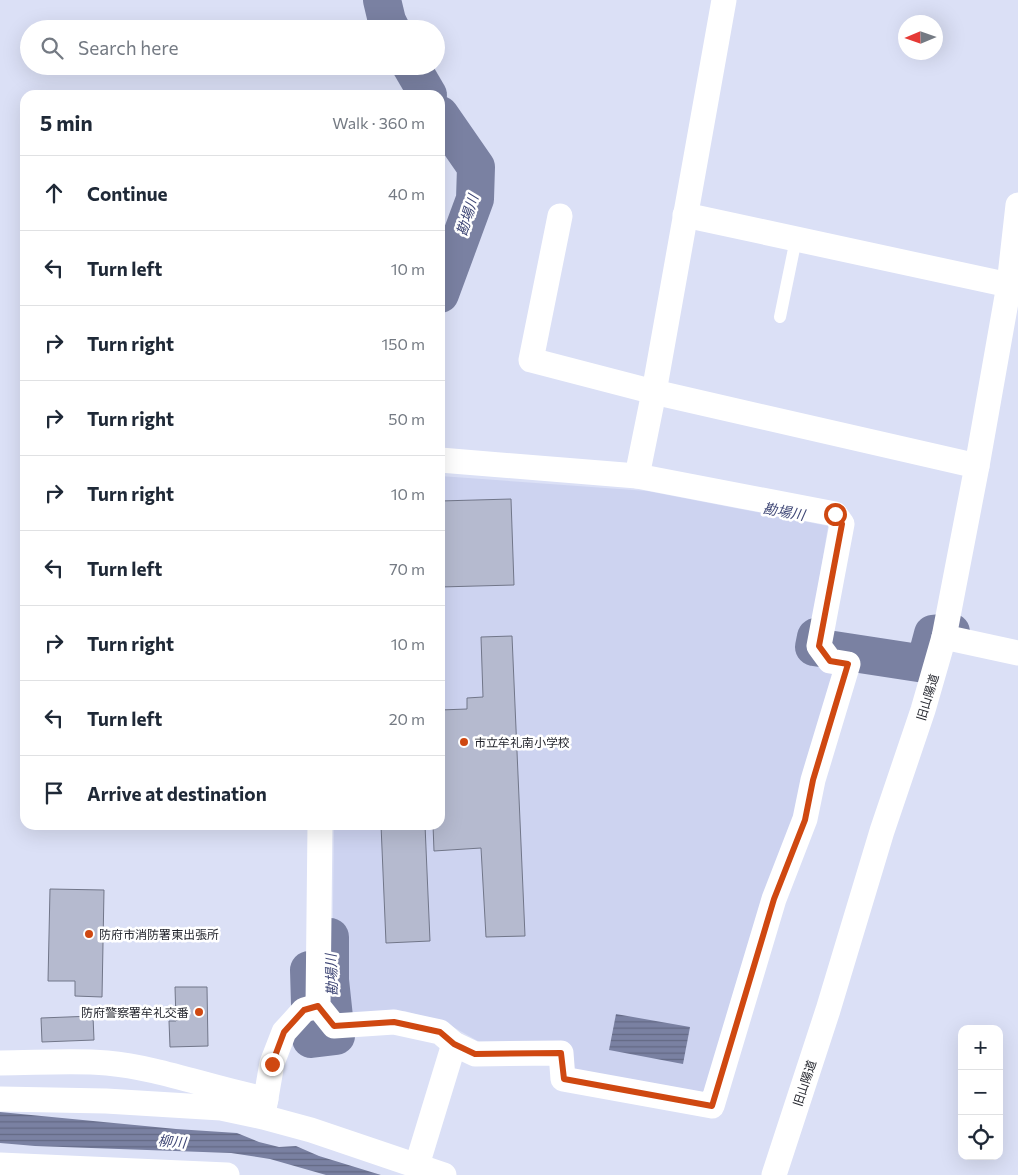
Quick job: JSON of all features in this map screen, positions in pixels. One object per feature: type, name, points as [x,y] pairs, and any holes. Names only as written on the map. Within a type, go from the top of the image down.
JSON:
[{"type":"street","points":[[637,476],[654,392],[724,0]]},
{"type":"street","name":"旧山陽道","points":[[774,1175],[828,1010],[882,831],[924,710],[944,637],[1009,285],[1018,205]]},
{"type":"street","points":[[685,215],[1009,285]]},
{"type":"street","points":[[560,216],[531,360],[654,392],[977,466]]},
{"type":"street","points":[[320,830],[318,1006],[334,1026],[394,1022],[440,1032],[454,1044],[475,1054],[561,1053],[564,1079],[712,1106],[774,899],[805,820],[813,780],[848,664],[830,661],[819,646],[842,524],[835,514],[637,476],[445,460]]},
{"type":"street","points":[[944,637],[1018,652]]},
{"type":"street","points":[[264,1108],[272,1064],[284,1032],[304,1010],[318,1006]]},
{"type":"street","points":[[417,1165],[454,1044]]},
{"type":"street","points":[[0,1062],[106,1063],[176,1074],[246,1095],[264,1108],[311,1130],[444,1175]]},
{"type":"street","points":[[0,1099],[264,1108]]},
{"type":"street","points":[[0,1166],[72,1167],[226,1175]]},
{"type":"lane","points":[[780,317],[796,239]]},
{"type":"shaded area","points":[[445,476],[647,491],[828,526],[808,650],[838,674],[708,1096],[573,1073],[570,1046],[485,1045],[446,1023],[405,1011],[339,1015],[332,987],[334,830],[445,830]]},
{"type":"water","points":[[616,1014],[690,1027],[683,1064],[609,1050]]},
{"type":"water","name":"柳川","points":[[0,1112],[237,1133],[259,1142],[279,1147],[296,1146],[319,1156],[381,1175],[326,1175],[270,1159],[231,1153],[0,1143]]},
{"type":"building","points":[[511,499],[514,585],[445,587],[445,501]]},
{"type":"building","points":[[512,636],[525,936],[486,937],[481,848],[434,851],[433,830],[445,830],[445,710],[467,709],[467,698],[483,697],[481,637]]},
{"type":"building","points":[[381,830],[425,830],[430,941],[386,943]]},
{"type":"building","points":[[50,889],[104,890],[102,997],[75,996],[75,981],[48,981]]},
{"type":"building","points":[[175,987],[207,987],[208,1046],[170,1047],[169,1021],[176,1021]]},
{"type":"building","points":[[93,1016],[94,1040],[42,1042],[41,1018]]},
{"type":"waterway","name":"勘場川","points":[[382,0],[387,20]]},
{"type":"waterway","name":"勘場川","points":[[416,75],[425,90]]},
{"type":"waterway","name":"勘場川","points":[[445,122],[476,167],[475,199],[445,280]]},
{"type":"waterway","name":"勘場川","points":[[816,637],[814,647],[925,664],[933,634],[951,632]]},
{"type":"waterway","name":"勘場川","points":[[309,970],[311,1039],[336,1036],[330,980],[330,937]]},
{"type":"place","name":"市立牟礼南小学校","points":[[464,742]]},
{"type":"place","name":"防府市消防署東出張所","points":[[89,934]]},
{"type":"place","name":"防府警察署牟礼交番","points":[[199,1012]]},
{"type":"route","points":[[272,1064],[284,1032],[304,1010],[318,1006],[334,1026],[394,1022],[440,1032],[454,1044],[475,1054],[561,1053],[564,1079],[712,1106],[774,899],[805,820],[813,780],[848,664],[830,661],[819,646],[842,524],[835,514]]}]
